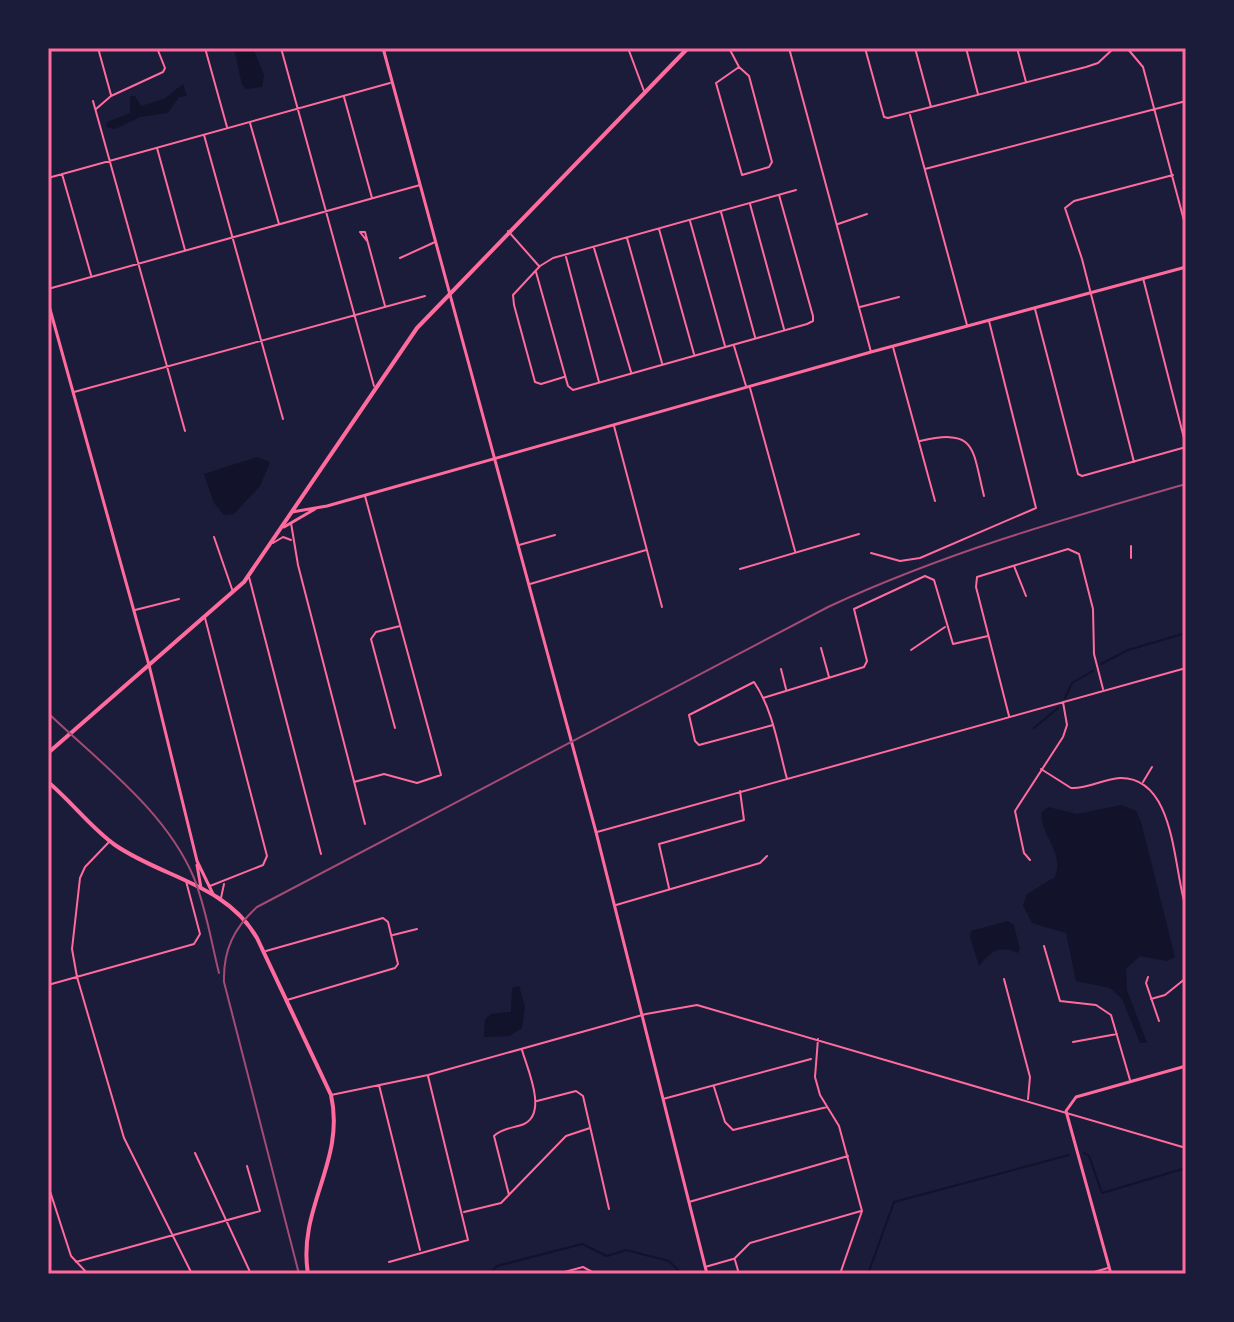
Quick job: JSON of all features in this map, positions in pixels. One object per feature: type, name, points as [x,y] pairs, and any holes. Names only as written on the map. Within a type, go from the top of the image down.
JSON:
[{"type":"main road","points":[[48,753],[248,576],[417,328],[450,290],[688,48]]},
{"type":"main road","points":[[48,782],[110,841],[186,881],[211,890],[244,918],[263,952],[331,1095],[336,1132],[306,1229],[308,1274]]},
{"type":"street","points":[[98,48],[111,96]]},
{"type":"street","points":[[95,110],[111,96],[158,76],[165,68],[157,48]]},
{"type":"street","points":[[205,48],[228,129]]},
{"type":"street","points":[[281,48],[375,389]]},
{"type":"street","points":[[383,48],[596,832],[707,1274]]},
{"type":"street","points":[[628,48],[645,92]]},
{"type":"street","points":[[729,48],[739,67],[749,76],[772,159],[769,167],[742,175],[716,83],[739,67]]},
{"type":"street","points":[[789,48],[871,352]]},
{"type":"street","points":[[865,48],[884,117],[910,114],[1098,63],[1114,48]]},
{"type":"street","points":[[915,48],[931,108]]},
{"type":"street","points":[[966,48],[978,95]]},
{"type":"street","points":[[1017,48],[1026,83]]},
{"type":"street","points":[[1127,48],[1141,62],[1186,228]]},
{"type":"street","points":[[48,178],[393,83]]},
{"type":"street","points":[[344,97],[373,199]]},
{"type":"street","points":[[93,101],[185,431]]},
{"type":"street","points":[[925,169],[1186,101]]},
{"type":"street","points":[[910,114],[967,326]]},
{"type":"street","points":[[250,123],[279,225]]},
{"type":"street","points":[[204,135],[283,419]]},
{"type":"street","points":[[157,148],[185,251]]},
{"type":"street","points":[[62,174],[92,277]]},
{"type":"street","points":[[1134,462],[1066,214],[1067,205],[1173,175]]},
{"type":"street","points":[[48,289],[420,185]]},
{"type":"street","points":[[565,377],[538,385],[531,372],[513,295],[540,266],[627,236],[796,190]]},
{"type":"street","points":[[536,272],[565,377],[573,390],[813,321],[779,195]]},
{"type":"street","points":[[749,202],[784,330]]},
{"type":"street","points":[[720,210],[755,338]]},
{"type":"street","points":[[836,225],[867,214]]},
{"type":"street","points":[[690,219],[725,347]]},
{"type":"street","points":[[658,228],[694,355]]},
{"type":"street","points":[[508,231],[540,266]]},
{"type":"street","points":[[627,236],[662,364]]},
{"type":"street","points":[[367,241],[385,307]]},
{"type":"street","points":[[400,258],[435,242]]},
{"type":"street","points":[[594,248],[632,373]]},
{"type":"street","points":[[565,255],[600,383]]},
{"type":"street","points":[[292,512],[315,509],[871,352],[1186,267]]},
{"type":"street","points":[[1034,307],[1080,475],[1134,462],[1186,447],[1143,278]]},
{"type":"street","points":[[73,393],[425,296]]},
{"type":"street","points":[[859,308],[899,297]]},
{"type":"street","points":[[48,302],[149,665],[201,888]]},
{"type":"street","points":[[871,553],[900,561],[920,558],[1036,508],[989,320]]},
{"type":"street","points":[[734,344],[795,551]]},
{"type":"street","points":[[893,346],[935,501]]},
{"type":"street","points":[[614,425],[662,607]]},
{"type":"street","points":[[919,442],[947,435],[965,441],[973,453],[984,496]]},
{"type":"street","points":[[354,782],[384,774],[417,783],[441,775],[365,495]]},
{"type":"street","points":[[282,528],[315,509]]},
{"type":"street","points":[[291,523],[365,824]]},
{"type":"street","points":[[740,569],[859,534]]},
{"type":"street","points":[[518,545],[555,535]]},
{"type":"street","points":[[271,544],[286,536],[294,545]]},
{"type":"street","points":[[214,537],[233,592]]},
{"type":"street","points":[[1131,546],[1131,558]]},
{"type":"street","points":[[528,584],[648,549]]},
{"type":"street","points":[[1010,717],[975,583],[979,575],[989,572],[1075,550],[1093,609],[1094,654],[1103,690]]},
{"type":"street","points":[[1014,565],[1021,590],[1026,596]]},
{"type":"street","points":[[248,576],[321,854]]},
{"type":"street","points":[[763,698],[866,666],[854,609],[929,576],[934,580],[953,644],[989,636]]},
{"type":"street","points":[[133,610],[179,599]]},
{"type":"street","points":[[197,861],[211,890],[263,865],[267,856],[205,617]]},
{"type":"street","points":[[395,728],[371,639],[376,632],[401,625]]},
{"type":"street","points":[[911,650],[946,627]]},
{"type":"street","points":[[821,648],[829,679]]},
{"type":"street","points":[[781,669],[786,690]]},
{"type":"street","points":[[596,832],[1186,669]]},
{"type":"street","points":[[773,725],[697,744],[689,718],[692,711],[752,681],[763,698],[773,725],[787,779]]},
{"type":"street","points":[[1030,860],[1024,853],[1015,811],[1063,737],[1063,702]]},
{"type":"street","points":[[1143,783],[1152,767]]},
{"type":"street","points":[[1041,769],[1071,788],[1121,778],[1143,783],[1163,807],[1186,908]]},
{"type":"street","points":[[669,888],[659,844],[744,820],[740,791]]},
{"type":"street","points":[[110,841],[88,863],[79,882],[72,949],[77,977],[124,1138],[192,1274]]},
{"type":"street","points":[[615,906],[760,863],[767,856]]},
{"type":"street","points":[[48,985],[198,941],[200,934],[186,881]]},
{"type":"street","points":[[221,898],[225,883]]},
{"type":"street","points":[[263,952],[386,918],[398,964],[395,968],[286,1000]]},
{"type":"street","points":[[392,936],[417,929]]},
{"type":"street","points":[[1044,946],[1058,999],[1066,1004],[1093,1004],[1103,1008],[1113,1018],[1130,1081]]},
{"type":"street","points":[[1148,977],[1151,999],[1159,1021]]},
{"type":"street","points":[[1151,999],[1165,995],[1186,978]]},
{"type":"street","points":[[1004,979],[1030,1077],[1028,1100]]},
{"type":"street","points":[[331,1095],[428,1075],[679,1006],[705,1006],[1186,1148]]},
{"type":"street","points":[[1073,1042],[1118,1033]]},
{"type":"street","points":[[819,1038],[814,1058],[817,1085],[839,1126],[862,1211],[840,1274]]},
{"type":"street","points":[[509,1195],[494,1136],[530,1121],[536,1101],[522,1049]]},
{"type":"street","points":[[662,1100],[814,1058]]},
{"type":"street","points":[[1066,1111],[1076,1097],[1186,1066]]},
{"type":"street","points":[[389,1262],[468,1240],[428,1075]]},
{"type":"street","points":[[379,1084],[421,1253]]},
{"type":"street","points":[[713,1086],[725,1122],[733,1130],[828,1107]]},
{"type":"street","points":[[536,1101],[580,1093],[609,1209]]},
{"type":"street","points":[[1066,1111],[1111,1274]]},
{"type":"street","points":[[463,1213],[501,1203],[566,1136],[591,1128]]},
{"type":"street","points":[[195,1153],[251,1274]]},
{"type":"street","points":[[688,1202],[848,1156]]},
{"type":"street","points":[[76,1262],[260,1211],[247,1166]]},
{"type":"street","points":[[48,1185],[69,1252],[88,1274]]},
{"type":"street","points":[[705,1267],[734,1259],[750,1243],[862,1211]]},
{"type":"street","points":[[734,1259],[739,1274]]},
{"type":"street","points":[[557,1274],[583,1267],[594,1274]]},
{"type":"street","points":[[1087,1274],[1109,1267]]},
{"type":"shaded area","points":[[234,48],[253,48],[264,75],[262,87],[246,89],[242,85]]},
{"type":"shaded area","points":[[183,84],[187,96],[179,97],[168,113],[140,117],[115,129],[106,127],[107,122],[130,113],[130,96],[135,96],[141,106],[164,99]]},
{"type":"shaded area","points":[[257,457],[270,462],[260,486],[234,514],[224,515],[214,503],[204,474]]},
{"type":"shaded area","points":[[1122,805],[1136,811],[1141,822],[1175,957],[1167,961],[1140,956],[1126,969],[1127,990],[1147,1043],[1140,1043],[1122,999],[1110,988],[1076,981],[1066,933],[1032,923],[1023,905],[1027,894],[1055,877],[1057,868],[1055,852],[1041,813],[1048,807],[1077,814]]},
{"type":"shaded area","points":[[1008,921],[1014,925],[1020,950],[1017,953],[1005,949],[995,951],[979,966],[971,931]]},
{"type":"shaded area","points":[[519,986],[525,1007],[522,1028],[509,1036],[484,1037],[485,1019],[491,1014],[511,1012],[512,988]]},
{"type":"waterway","points":[[1101,664],[1128,650],[1186,633]]},
{"type":"waterway","points":[[1065,698],[1072,683],[1093,671]]},
{"type":"waterway","points":[[1034,728],[1058,708]]},
{"type":"waterway","points":[[1084,1153],[1089,1156],[1102,1193],[1186,1168]]},
{"type":"waterway","points":[[868,1274],[894,1202],[1069,1155]]},
{"type":"waterway","points":[[490,1274],[497,1266],[582,1244],[607,1256],[626,1250],[669,1261],[679,1271],[690,1274]]},
{"type":"railway","points":[[299,1274],[224,982],[232,940],[257,907],[828,607],[960,554],[1186,484]]},
{"type":"railway","points":[[48,713],[130,789],[167,831],[194,878],[219,973]]}]
